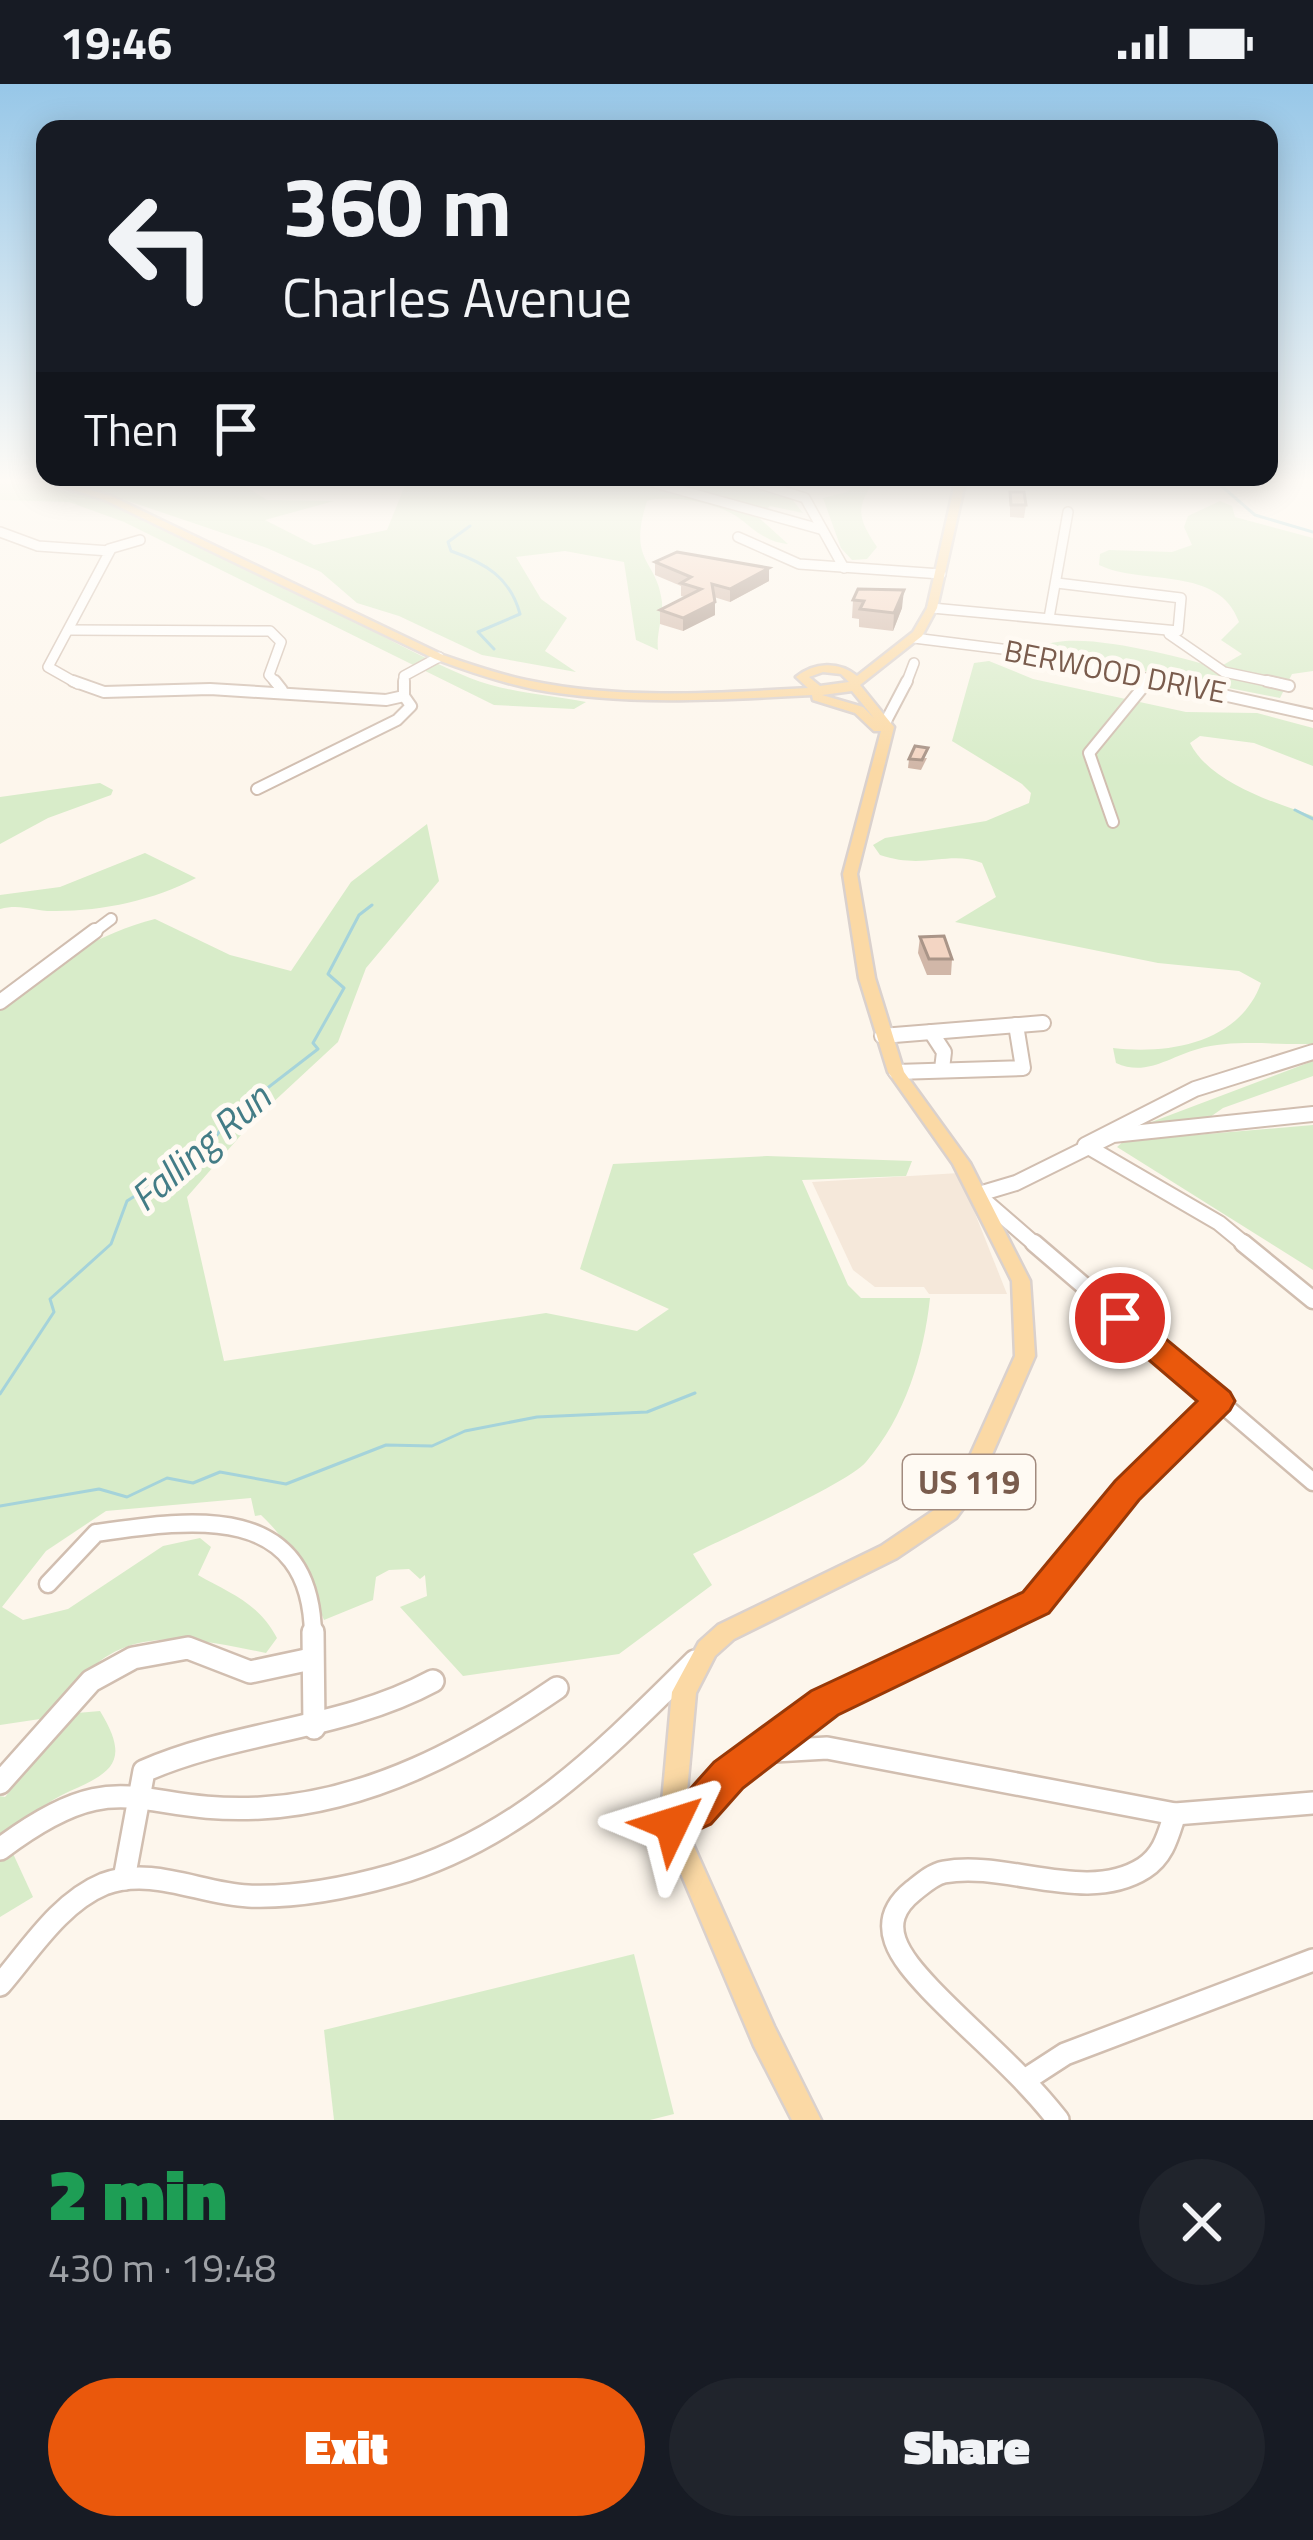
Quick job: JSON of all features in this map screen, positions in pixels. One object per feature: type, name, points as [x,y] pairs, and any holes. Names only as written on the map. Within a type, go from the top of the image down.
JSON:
[{"type":"main road","points":[[275,578],[439,657],[512,680],[649,699],[828,691],[855,683],[914,638],[932,608],[940,578]]},
{"type":"main road","points":[[745,697],[888,656]]},
{"type":"main road","points":[[832,669],[849,673],[880,716]]},
{"type":"main road","points":[[802,677],[805,685],[880,716]]},
{"type":"main road","points":[[745,697],[839,702],[869,718],[884,750]]},
{"type":"main road","name":"US 119","points":[[707,1649],[751,1618],[929,1528],[965,1491],[1018,1378],[1027,1329],[1021,1281],[979,1194],[896,1072],[882,1036],[850,874],[884,750],[880,716]]},
{"type":"main road","points":[[707,1649],[684,1691],[672,1824],[764,2036],[807,2120]]},
{"type":"street","points":[[95,578],[48,667],[86,689],[282,690],[386,700],[404,696]]},
{"type":"street","points":[[1049,618],[1058,578]]},
{"type":"street","points":[[1057,583],[1181,598],[1174,633]]},
{"type":"street","points":[[932,608],[1174,633],[1224,672],[1289,686]]},
{"type":"street","points":[[69,630],[87,634],[270,631],[281,642],[269,675],[282,690]]},
{"type":"street","name":"BERWOOD DRIVE","points":[[914,638],[1026,652],[1311,713]]},
{"type":"street","points":[[257,789],[397,720],[411,706],[404,696],[404,676],[439,657]]},
{"type":"street","points":[[880,716],[898,709],[914,663]]},
{"type":"street","points":[[1113,822],[1089,753],[1152,677]]},
{"type":"street","points":[[0,1002],[112,919]]},
{"type":"street","points":[[882,1036],[1042,1023]]},
{"type":"street","points":[[896,1072],[1023,1068],[1016,1025]]},
{"type":"street","points":[[931,1031],[944,1052],[942,1069]]},
{"type":"street","points":[[979,1194],[1028,1182],[1125,1116],[1228,1080],[1268,1058],[1313,1052]]},
{"type":"street","points":[[1084,1145],[1113,1135],[1313,1114]]},
{"type":"street","points":[[1084,1145],[1219,1222],[1313,1300]]},
{"type":"street","points":[[979,1194],[1313,1482]]},
{"type":"street","points":[[672,1824],[696,1811],[710,1792],[758,1751],[824,1703],[1036,1603],[1127,1490],[1218,1401]]},
{"type":"street","points":[[48,1584],[96,1533],[171,1522],[224,1521],[272,1539],[312,1596],[314,1728]]},
{"type":"street","points":[[6,1776],[91,1681],[133,1658],[188,1648],[250,1672],[311,1659]]},
{"type":"street","points":[[0,1984],[88,1892],[124,1879],[245,1896],[303,1894],[447,1857],[508,1825],[569,1784],[707,1649]]},
{"type":"street","points":[[124,1879],[144,1771],[180,1753],[253,1732],[314,1728],[379,1712],[433,1681]]},
{"type":"street","points":[[0,1849],[63,1805],[137,1795],[260,1808],[340,1795],[446,1755],[556,1688]]},
{"type":"street","points":[[758,1751],[827,1748],[1174,1814],[1313,1803]]},
{"type":"street","points":[[1058,2120],[1028,2078],[920,1978],[892,1943],[887,1922],[896,1903],[940,1872],[1060,1882],[1124,1876],[1159,1856],[1172,1842],[1174,1814]]},
{"type":"street","points":[[1028,2078],[1065,2054],[1313,1960]]},
{"type":"shaded area","points":[[959,1173],[1007,1294],[929,1294],[924,1287],[875,1287],[853,1270],[812,1182]]},
{"type":"green space","points":[[237,578],[274,578],[483,683],[586,702],[574,709],[494,705]]},
{"type":"green space","points":[[328,578],[529,578],[541,599],[567,618],[545,651],[576,672],[482,655],[399,616],[357,603]]},
{"type":"green space","points":[[626,578],[655,578],[662,602],[658,650],[636,640]]},
{"type":"green space","points":[[1165,578],[1313,578],[1313,671],[1292,674],[1280,698],[1037,650],[1051,643],[1097,642],[1218,668],[1242,654],[1221,640],[1239,622],[1229,604],[1198,584]]},
{"type":"green space","points":[[989,661],[1033,679],[1186,712],[1257,713],[1313,728],[1313,766],[1254,743],[1200,736],[1190,743],[1227,780],[1313,816],[1313,1044],[1225,1044],[1147,1067],[1116,1063],[1113,1048],[1179,1046],[1220,1031],[1251,1003],[1261,983],[1239,971],[1158,963],[955,922],[996,897],[982,863],[958,858],[910,861],[880,855],[873,845],[885,838],[986,821],[1029,803],[1031,793],[1022,784],[952,741],[974,663]]},
{"type":"green space","points":[[100,783],[113,790],[111,795],[48,818],[0,844],[0,797]]},
{"type":"green space","points":[[427,824],[439,881],[366,968],[338,1042],[255,1119],[187,1197],[224,1361],[546,1313],[637,1331],[669,1309],[580,1269],[613,1164],[767,1156],[912,1161],[906,1176],[802,1180],[848,1285],[861,1298],[930,1298],[923,1341],[902,1405],[880,1444],[855,1471],[693,1554],[712,1585],[619,1654],[463,1676],[400,1607],[427,1596],[425,1575],[420,1579],[409,1569],[389,1570],[376,1577],[373,1600],[324,1620],[298,1564],[272,1526],[261,1515],[255,1516],[251,1498],[106,1511],[46,1551],[2,1607],[23,1620],[68,1609],[163,1546],[200,1538],[211,1547],[198,1575],[252,1607],[277,1638],[266,1653],[176,1640],[131,1645],[92,1668],[60,1716],[0,1725],[0,991],[95,941],[155,919],[230,955],[291,971],[351,882]]},
{"type":"green space","points":[[145,853],[196,878],[146,898],[92,909],[0,909],[0,895],[60,887]]},
{"type":"green space","points":[[1313,1061],[1313,1076],[1223,1108],[1183,1136],[1313,1125],[1313,1270],[1117,1147],[1141,1126]]},
{"type":"green space","points":[[100,1711],[114,1742],[113,1762],[97,1777],[4,1834],[33,1897],[0,1917],[0,1796],[5,1797],[77,1713]]},
{"type":"green space","points":[[634,1954],[674,2114],[650,2120],[334,2120],[324,2030]]},
{"type":"building","points":[[689,578],[750,578],[730,589],[712,584],[715,602],[683,618],[660,610],[701,589],[681,583]]},
{"type":"building","points":[[858,589],[904,590],[894,613],[860,609],[864,601],[853,600]]},
{"type":"building","points":[[915,746],[928,748],[922,760],[909,759]]},
{"type":"building","points":[[944,936],[952,959],[929,959],[920,937]]},
{"type":"waterway","points":[[494,649],[478,632],[520,614],[500,578]]},
{"type":"waterway","points":[[1295,810],[1313,819]]},
{"type":"waterway","name":"Falling Run","points":[[0,1394],[54,1312],[50,1299],[111,1244],[127,1201],[205,1151],[231,1116],[318,1049],[313,1043],[344,988],[328,974],[359,915],[372,905]]},
{"type":"waterway","points":[[0,1506],[99,1489],[127,1497],[167,1478],[193,1483],[220,1472],[286,1484],[386,1445],[432,1446],[465,1431],[537,1417],[647,1412],[695,1393]]},
{"type":"route","points":[[672,1824],[696,1811],[728,1775],[788,1725],[824,1703],[1036,1603],[1127,1490],[1218,1401],[1120,1318]]}]
